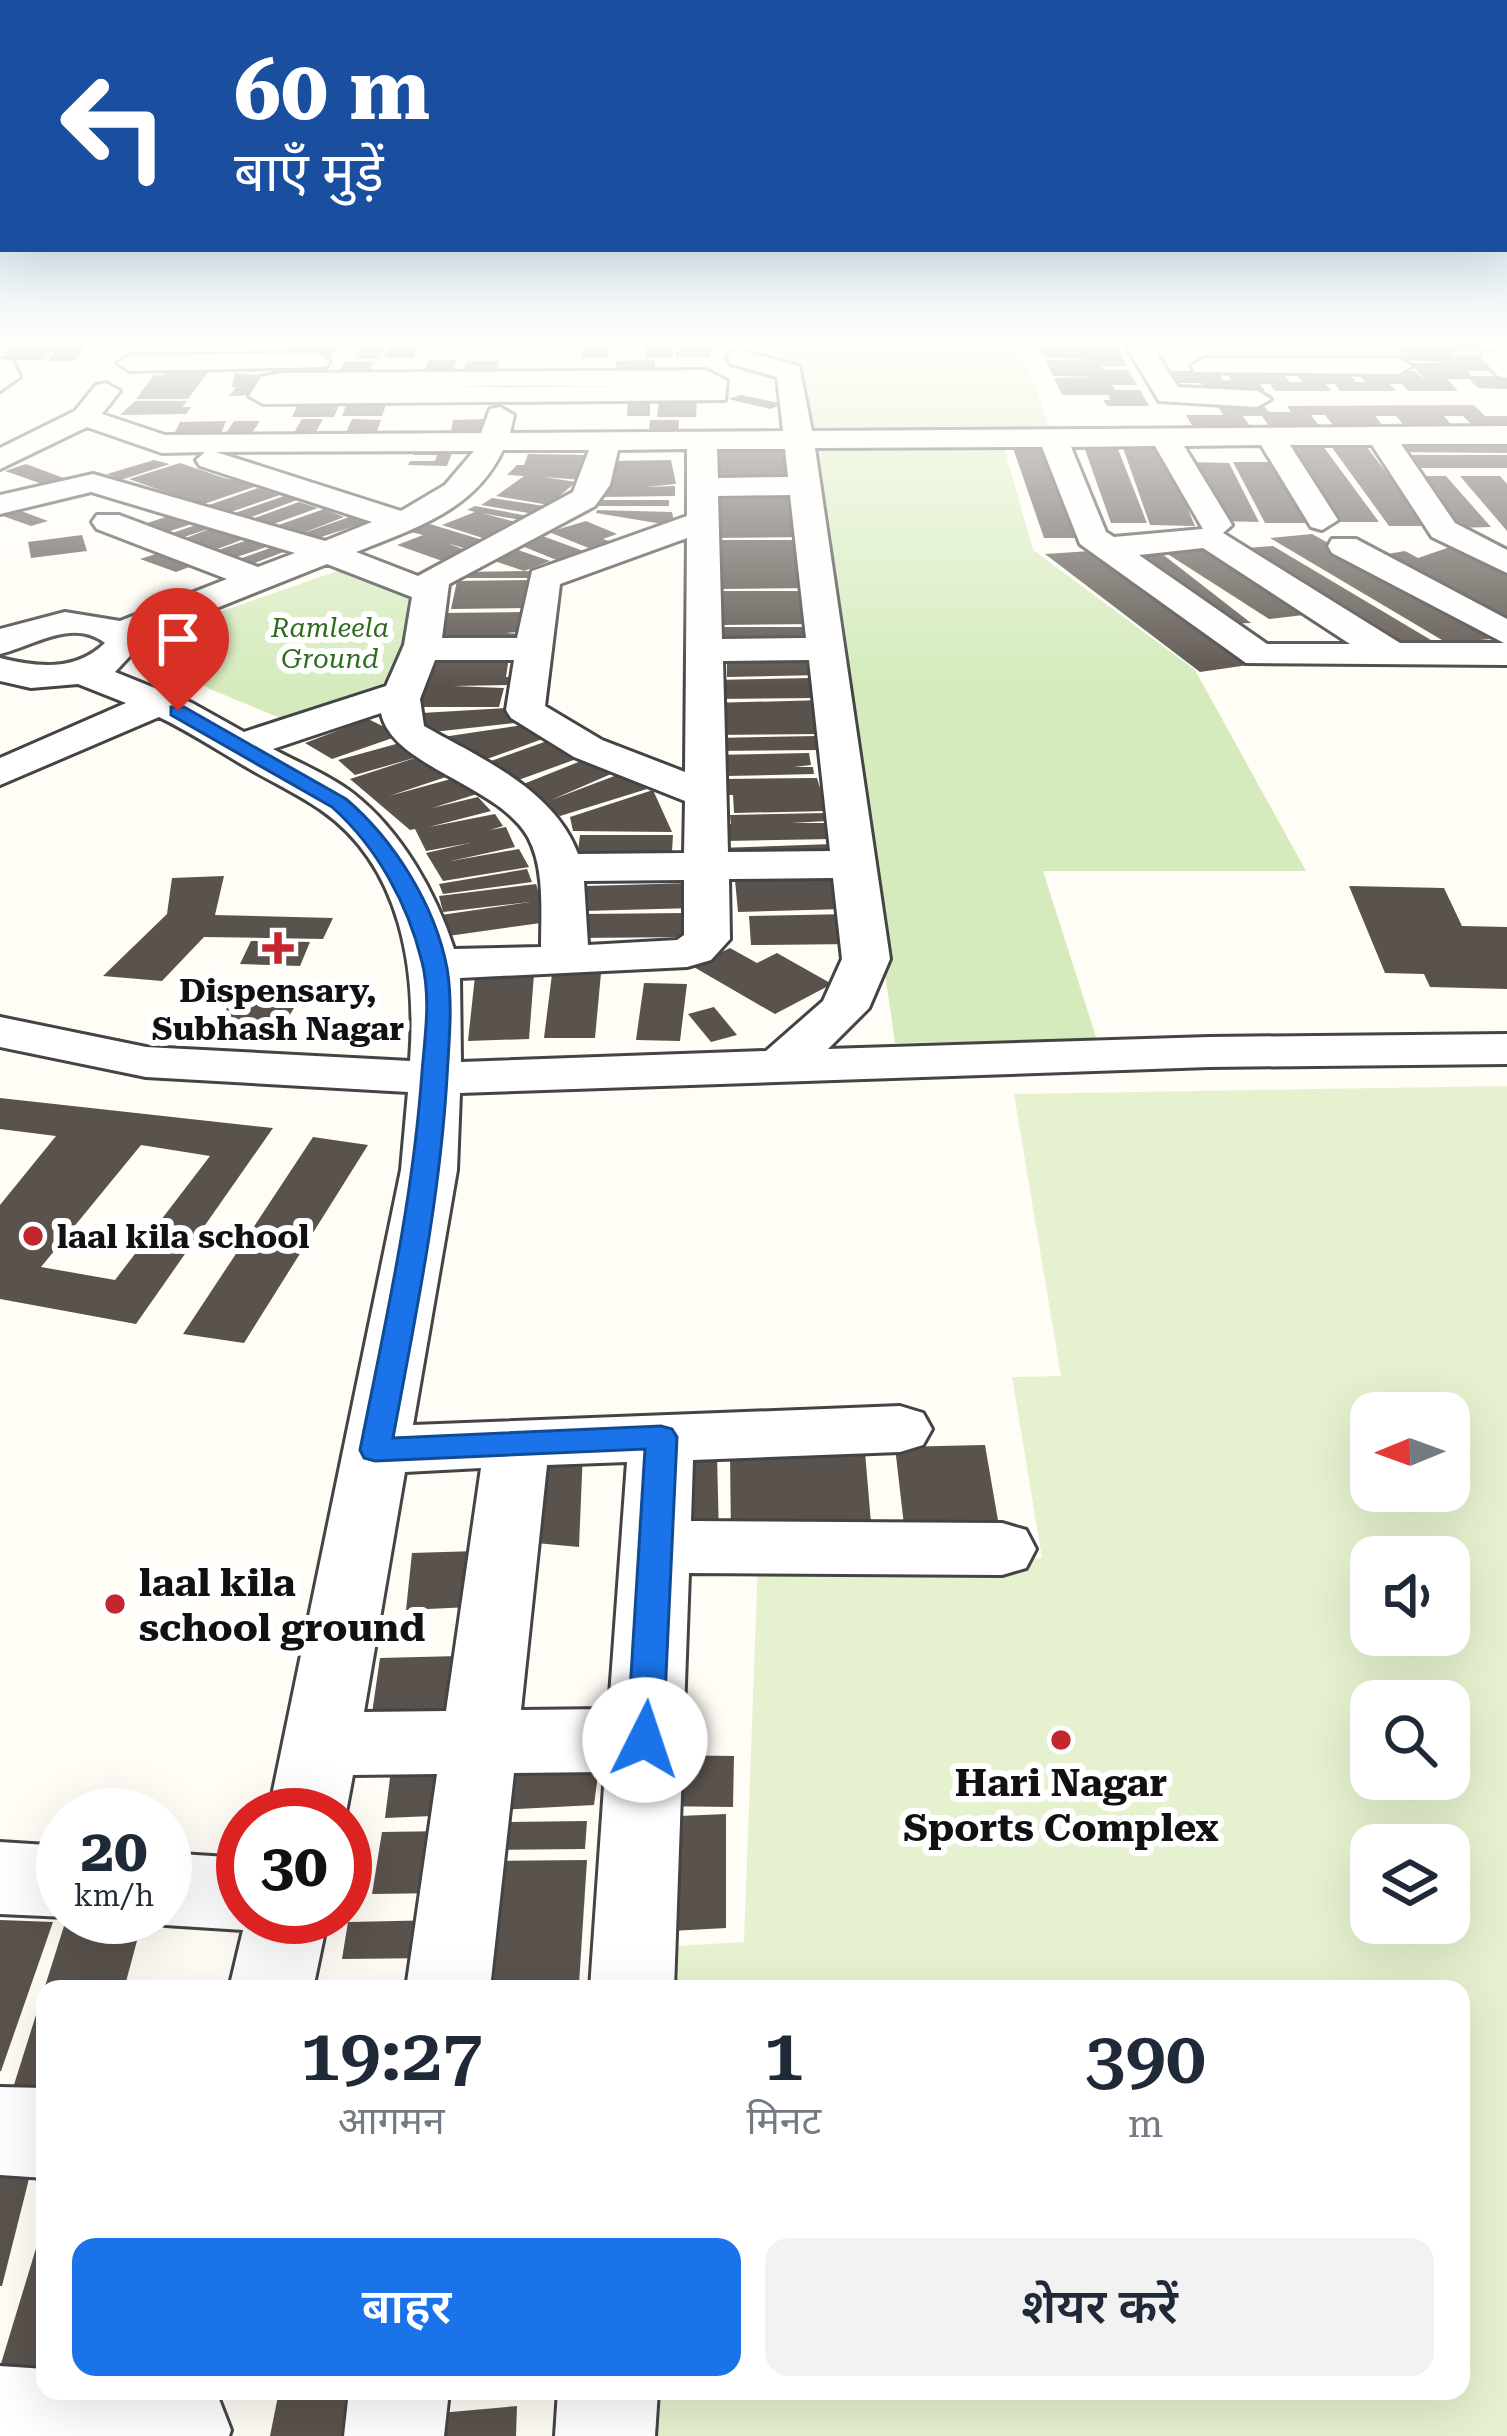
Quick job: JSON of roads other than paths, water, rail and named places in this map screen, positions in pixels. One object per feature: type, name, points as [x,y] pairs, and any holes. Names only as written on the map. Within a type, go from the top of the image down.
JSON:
[{"type":"street","points":[[0,505],[81,483],[102,473],[107,460]]},
{"type":"street","points":[[211,460],[403,522]]},
{"type":"street","points":[[242,470],[273,460]]},
{"type":"street","points":[[485,460],[463,490],[403,522],[258,580],[100,653],[28,676],[3,654],[47,626],[85,624],[100,653],[159,703],[241,746],[357,819],[408,888],[435,964],[439,1009],[428,1170],[314,1780],[478,1741],[645,1740]]},
{"type":"street","points":[[565,960],[552,841],[531,815],[408,734],[399,715],[401,694],[421,649],[433,579],[584,499],[595,485],[601,460]]},
{"type":"street","points":[[435,964],[670,957],[707,939],[702,460]]},
{"type":"street","points":[[781,1066],[844,1008],[866,958],[802,460]]},
{"type":"street","points":[[1062,460],[1092,537],[1259,656],[1507,654]]},
{"type":"street","points":[[1178,460],[1216,524]]},
{"type":"street","points":[[1285,460],[1333,533],[1507,633]]},
{"type":"street","points":[[1395,460],[1443,530],[1507,563]]},
{"type":"street","points":[[1402,472],[1443,472]]},
{"type":"street","points":[[81,483],[98,484],[328,552],[430,592]]},
{"type":"street","points":[[705,794],[617,760],[544,725],[525,710],[544,578],[702,504],[806,485]]},
{"type":"street","points":[[73,519],[99,519],[258,580]]},
{"type":"street","points":[[1106,548],[1209,538],[1391,654]]},
{"type":"street","points":[[1222,629],[1328,614]]},
{"type":"street","points":[[421,649],[534,649]]},
{"type":"street","points":[[704,650],[826,649]]},
{"type":"street","points":[[241,746],[401,694]]},
{"type":"street","points":[[0,773],[159,703]]},
{"type":"street","points":[[558,868],[853,864]]},
{"type":"street","points":[[0,1032],[146,1062],[435,1078],[1507,1048]]},
{"type":"street","points":[[375,1450],[900,1429]]},
{"type":"street","points":[[632,1980],[661,1437]]},
{"type":"street","points":[[449,1980],[517,1443]]},
{"type":"street","points":[[658,1547],[1002,1549]]},
{"type":"street","points":[[0,1878],[36,1880]]},
{"type":"street","points":[[273,1980],[281,1944]]},
{"type":"street","points":[[0,2131],[36,2133]]},
{"type":"street","points":[[394,2436],[398,2400]]},
{"type":"street","points":[[605,2436],[607,2400]]},
{"type":"street","points":[[0,2416],[183,2419]]},
{"type":"place","name":"Dispensary, Subhash Nagar","points":[[278,948]]},
{"type":"place","name":"laal kila school","points":[[33,1236]]},
{"type":"place","name":"laal kila school ground","points":[[115,1604]]},
{"type":"place","name":"Hari Nagar Sports Complex","points":[[1061,1740]]},
{"type":"park label","name":"Ramleela Ground","points":[[330,644]]}]
